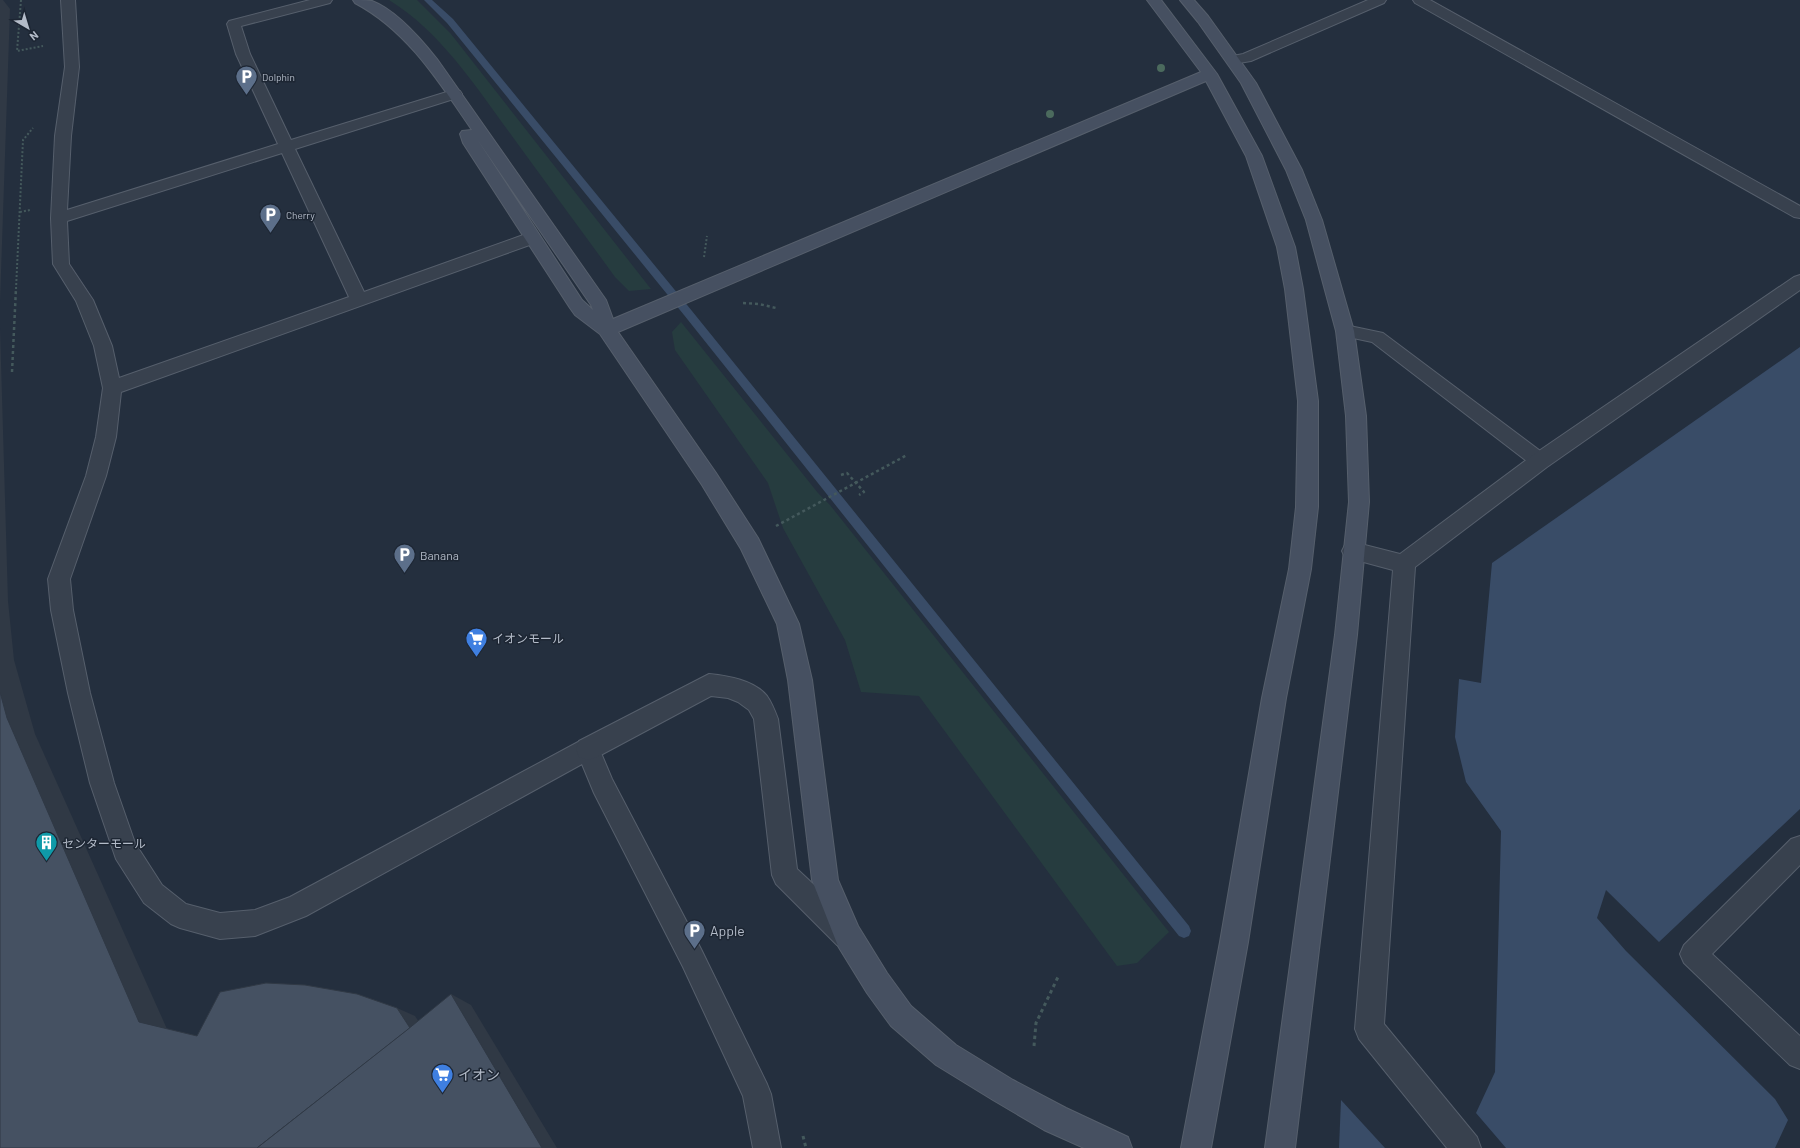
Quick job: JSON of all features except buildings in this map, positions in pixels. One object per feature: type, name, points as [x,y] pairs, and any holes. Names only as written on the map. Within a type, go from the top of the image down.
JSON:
[{"type":"street","points":[[360,0],[385,15],[405,32],[423,51],[455,94],[600,304],[607,330],[709,479],[750,544],[788,624],[800,680],[825,880],[848,936],[877,984],[901,1016],[946,1054],[1003,1090],[1055,1119],[1117,1148]]},
{"type":"street","points":[[1154,0],[1210,74],[1254,156],[1286,247],[1295,296],[1308,401],[1307,507],[1300,569],[1274,698],[1234,942],[1196,1148]]},
{"type":"street","points":[[1187,0],[1203,19],[1248,83],[1294,170],[1314,220],[1345,331],[1356,416],[1359,502],[1346,634],[1280,1148]]},
{"type":"street","points":[[1420,0],[1800,213]]},
{"type":"street","points":[[607,330],[1210,74]]},
{"type":"street","points":[[455,94],[471,143],[532,238],[581,311],[607,330]]},
{"type":"street","points":[[1466,1148],[1369,1029],[1404,564],[1412,556],[1540,461],[1800,281]]},
{"type":"street","points":[[1354,551],[1404,564]]},
{"type":"street","points":[[588,749],[709,685],[727,686],[739,691],[757,702],[766,719],[785,875],[848,936]]},
{"type":"lane","points":[[68,0],[72,67],[63,136],[59,218],[62,264],[84,300],[103,346],[112,388],[106,436],[96,476],[58,579],[62,610],[79,693],[102,784],[125,850],[153,894],[180,915],[220,926],[255,924],[297,907],[588,749],[602,785],[692,958],[757,1094],[766,1148]]},
{"type":"lane","points":[[325,0],[268,9],[234,24],[243,54],[359,300]]},
{"type":"lane","points":[[1233,60],[1246,58],[1379,0]]},
{"type":"lane","points":[[59,218],[455,94]]},
{"type":"lane","points":[[112,388],[532,238]]},
{"type":"lane","points":[[1345,331],[1377,337],[1540,461]]},
{"type":"lane","points":[[1800,848],[1693,954],[1800,1056]]},
{"type":"path","points":[[21,0],[17,51],[46,46]]},
{"type":"path","points":[[12,372],[23,140],[37,124]]},
{"type":"path","points":[[20,212],[33,210]]},
{"type":"path","points":[[770,529],[907,455]]},
{"type":"path","points":[[841,475],[847,473],[856,482],[864,492],[859,495]]},
{"type":"path","points":[[1034,1046],[1036,1023],[1058,977]]},
{"type":"path","points":[[803,1136],[806,1148]]},
{"type":"green space","points":[[389,0],[417,0],[451,34],[651,289],[629,291],[615,277],[471,80],[441,44],[425,28],[408,13]]},
{"type":"green space","points":[[681,322],[818,493],[830,505],[1169,932],[1137,963],[1117,966],[919,696],[861,692],[845,640],[783,528],[768,483],[675,350],[672,332]]},
{"type":"water","points":[[1800,347],[1800,809],[1659,942],[1606,890],[1597,918],[1626,951],[1775,1099],[1788,1120],[1775,1148],[1506,1148],[1476,1113],[1495,1072],[1501,831],[1466,782],[1455,737],[1459,679],[1481,683],[1492,563]]},
{"type":"water","points":[[1341,1100],[1385,1148],[1339,1148]]},
{"type":"waterway","points":[[428,0],[450,21],[688,313],[1184,931]]},
{"type":"place","name":"Dolphin","points":[[246,96]]},
{"type":"place","name":"Cherry","points":[[271,234]]},
{"type":"place","name":"Banana","points":[[404,574]]},
{"type":"place","name":"イオンモール","points":[[476,658]]},
{"type":"place","name":"センターモール","points":[[46,862]]},
{"type":"place","name":"Apple","points":[[695,950]]},
{"type":"place","name":"イオン","points":[[443,1094]]}]
